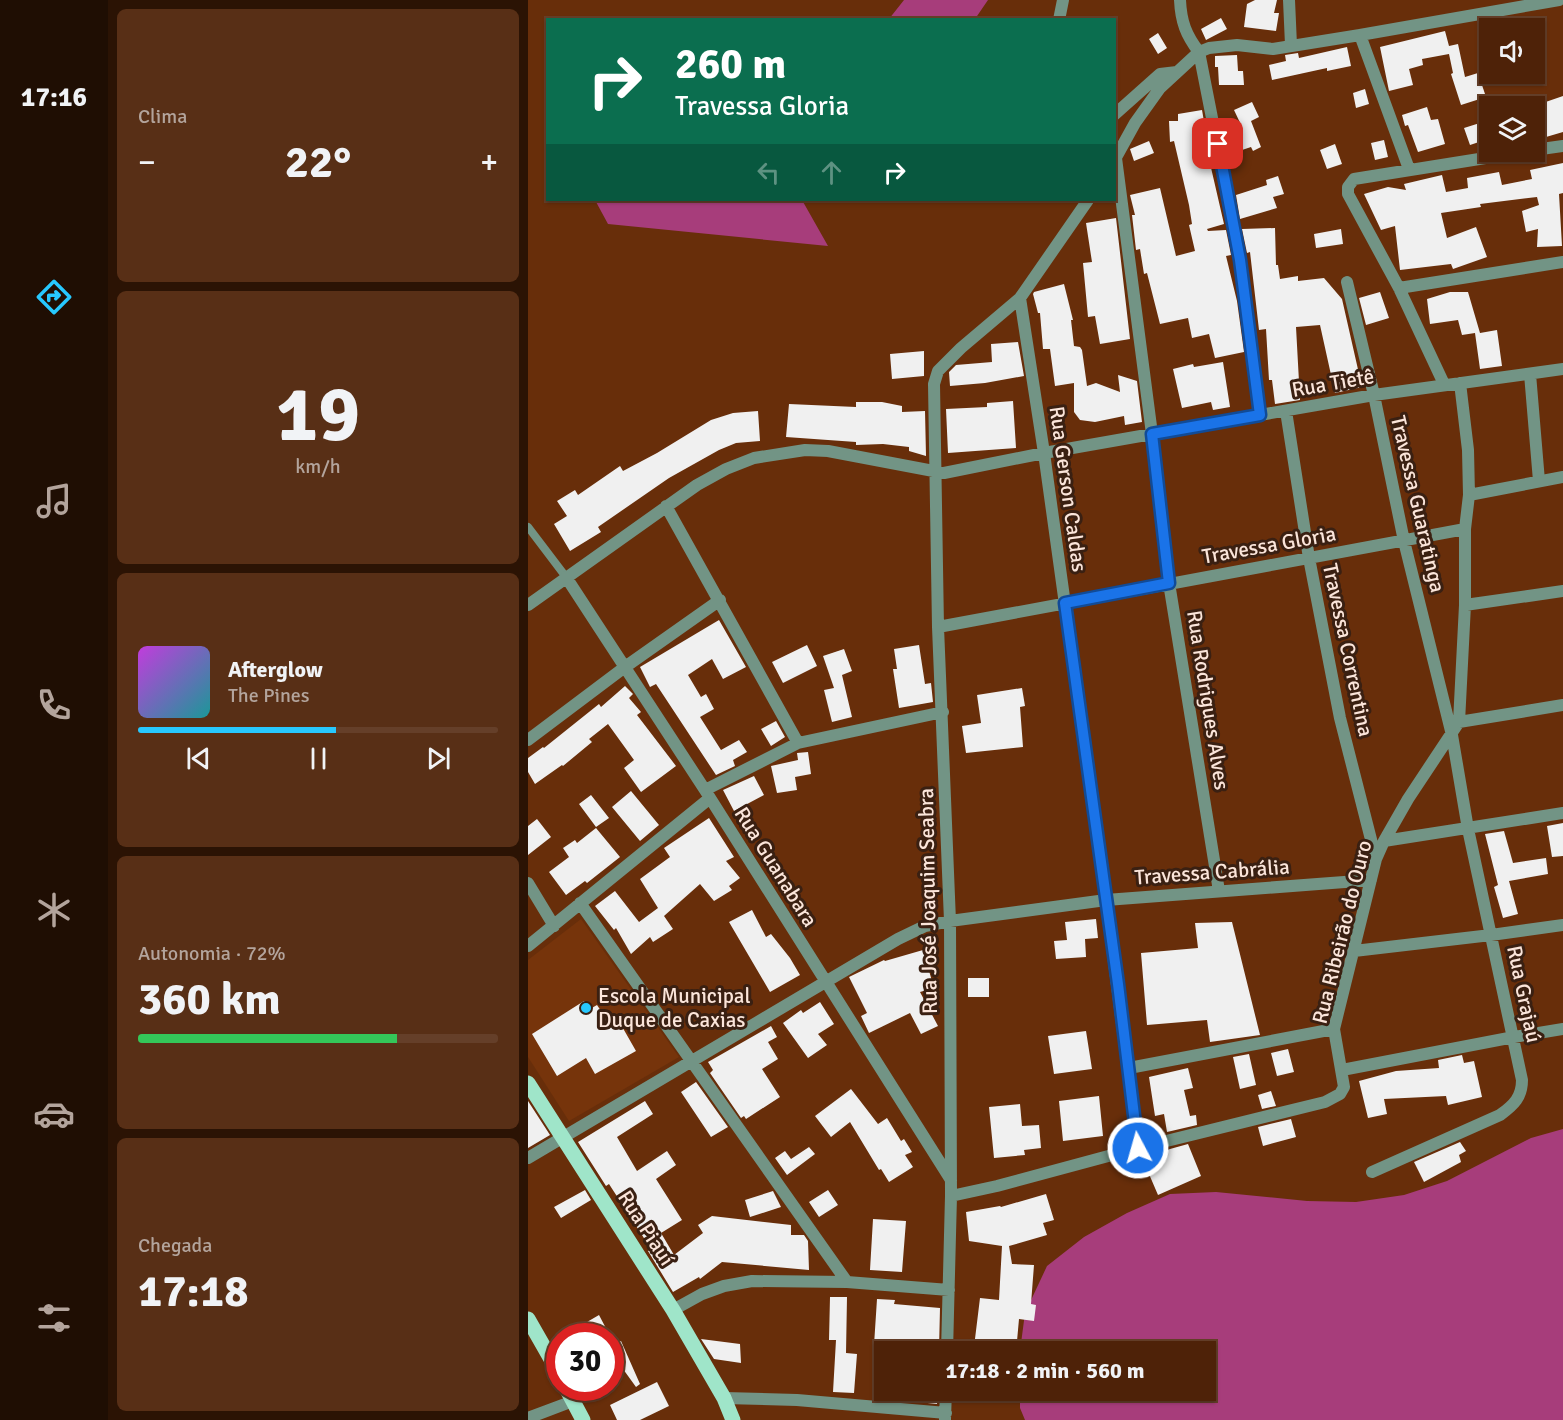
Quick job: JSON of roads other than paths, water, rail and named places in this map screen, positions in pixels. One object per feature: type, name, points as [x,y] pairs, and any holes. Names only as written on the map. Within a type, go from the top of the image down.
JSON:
[{"type":"main road","name":"Rua Piauí","points":[[528,1083],[673,1310],[724,1398],[733,1420]]},
{"type":"main road","points":[[528,1318],[546,1351]]},
{"type":"main road","points":[[574,1401],[583,1420]]},
{"type":"street","points":[[1059,18],[1063,0]]},
{"type":"street","points":[[1180,0],[1181,19],[1188,38],[1199,52],[1240,260],[1260,415]]},
{"type":"street","points":[[1289,0],[1291,45]]},
{"type":"street","points":[[1116,158],[1135,123],[1160,88],[1199,52],[1209,48],[1237,45],[1273,49],[1559,0]]},
{"type":"street","points":[[1360,34],[1409,168]]},
{"type":"street","points":[[1116,113],[1160,74],[1177,72]]},
{"type":"street","points":[[1545,148],[1563,146]]},
{"type":"street","points":[[1444,384],[1399,288],[1348,194],[1348,186],[1354,179],[1409,168],[1479,158]]},
{"type":"street","name":"Rua Rodrigues Alves","points":[[1116,167],[1152,434],[1169,583],[1220,891]]},
{"type":"street","name":"Rua José Joaquim Seabra","points":[[947,1341],[951,1196],[950,921],[938,627],[934,384],[938,371],[960,348],[1020,298],[1087,201]]},
{"type":"street","points":[[1399,288],[1563,262]]},
{"type":"street","name":"Travessa Guaratinga","points":[[1347,282],[1374,395],[1404,541],[1452,735]]},
{"type":"street","name":"Rua Gerson Caldas","points":[[1020,298],[1065,603],[1138,1148]]},
{"type":"street","name":"Rua Tietê","points":[[528,605],[666,506],[726,468],[754,458],[797,451],[828,451],[944,473],[1044,453],[1374,395],[1563,369]]},
{"type":"street","points":[[1530,374],[1539,481]]},
{"type":"street","name":"Rua Ribeirão do Ouro","points":[[1138,1148],[1325,1102],[1334,1099],[1344,1087],[1334,1029],[1376,859],[1408,799],[1459,722],[1466,604],[1465,529],[1469,495],[1468,450],[1460,383]]},
{"type":"street","name":"Travessa Correntina","points":[[1286,411],[1309,558],[1340,718],[1376,859]]},
{"type":"street","points":[[1469,495],[1563,477]]},
{"type":"street","points":[[666,506],[798,743]]},
{"type":"street","name":"Travessa Gloria","points":[[938,627],[1465,529]]},
{"type":"street","name":"Rua Guanabara","points":[[566,577],[707,794],[951,1180]]},
{"type":"street","points":[[1466,604],[1563,591]]},
{"type":"street","points":[[528,740],[625,667],[720,600]]},
{"type":"street","points":[[1459,722],[1563,705]]},
{"type":"street","points":[[528,946],[707,794],[798,743],[943,712]]},
{"type":"street","name":"Rua Grajaú","points":[[1372,1172],[1500,1115],[1511,1108],[1522,1087],[1514,1037],[1468,829],[1452,735]]},
{"type":"street","points":[[1384,841],[1563,813]]},
{"type":"street","name":"Travessa Cabrália","points":[[528,1158],[898,939],[925,926],[1106,900],[1371,880]]},
{"type":"street","points":[[528,883],[554,926]]},
{"type":"street","points":[[580,903],[847,1282]]},
{"type":"street","points":[[1354,951],[1563,925]]},
{"type":"street","points":[[1129,1068],[1334,1029]]},
{"type":"street","points":[[1342,1070],[1563,1029]]},
{"type":"street","points":[[951,1196],[1138,1148]]},
{"type":"street","points":[[673,1310],[702,1294],[724,1286],[743,1283],[847,1282],[949,1290]]},
{"type":"street","points":[[724,1398],[798,1400],[946,1416]]},
{"type":"street","points":[[528,1418],[558,1401]]},
{"type":"lane","points":[[528,527],[566,577]]},
{"type":"place","name":"Escola Municipal Duque de Caxias","points":[[586,1008]]}]
